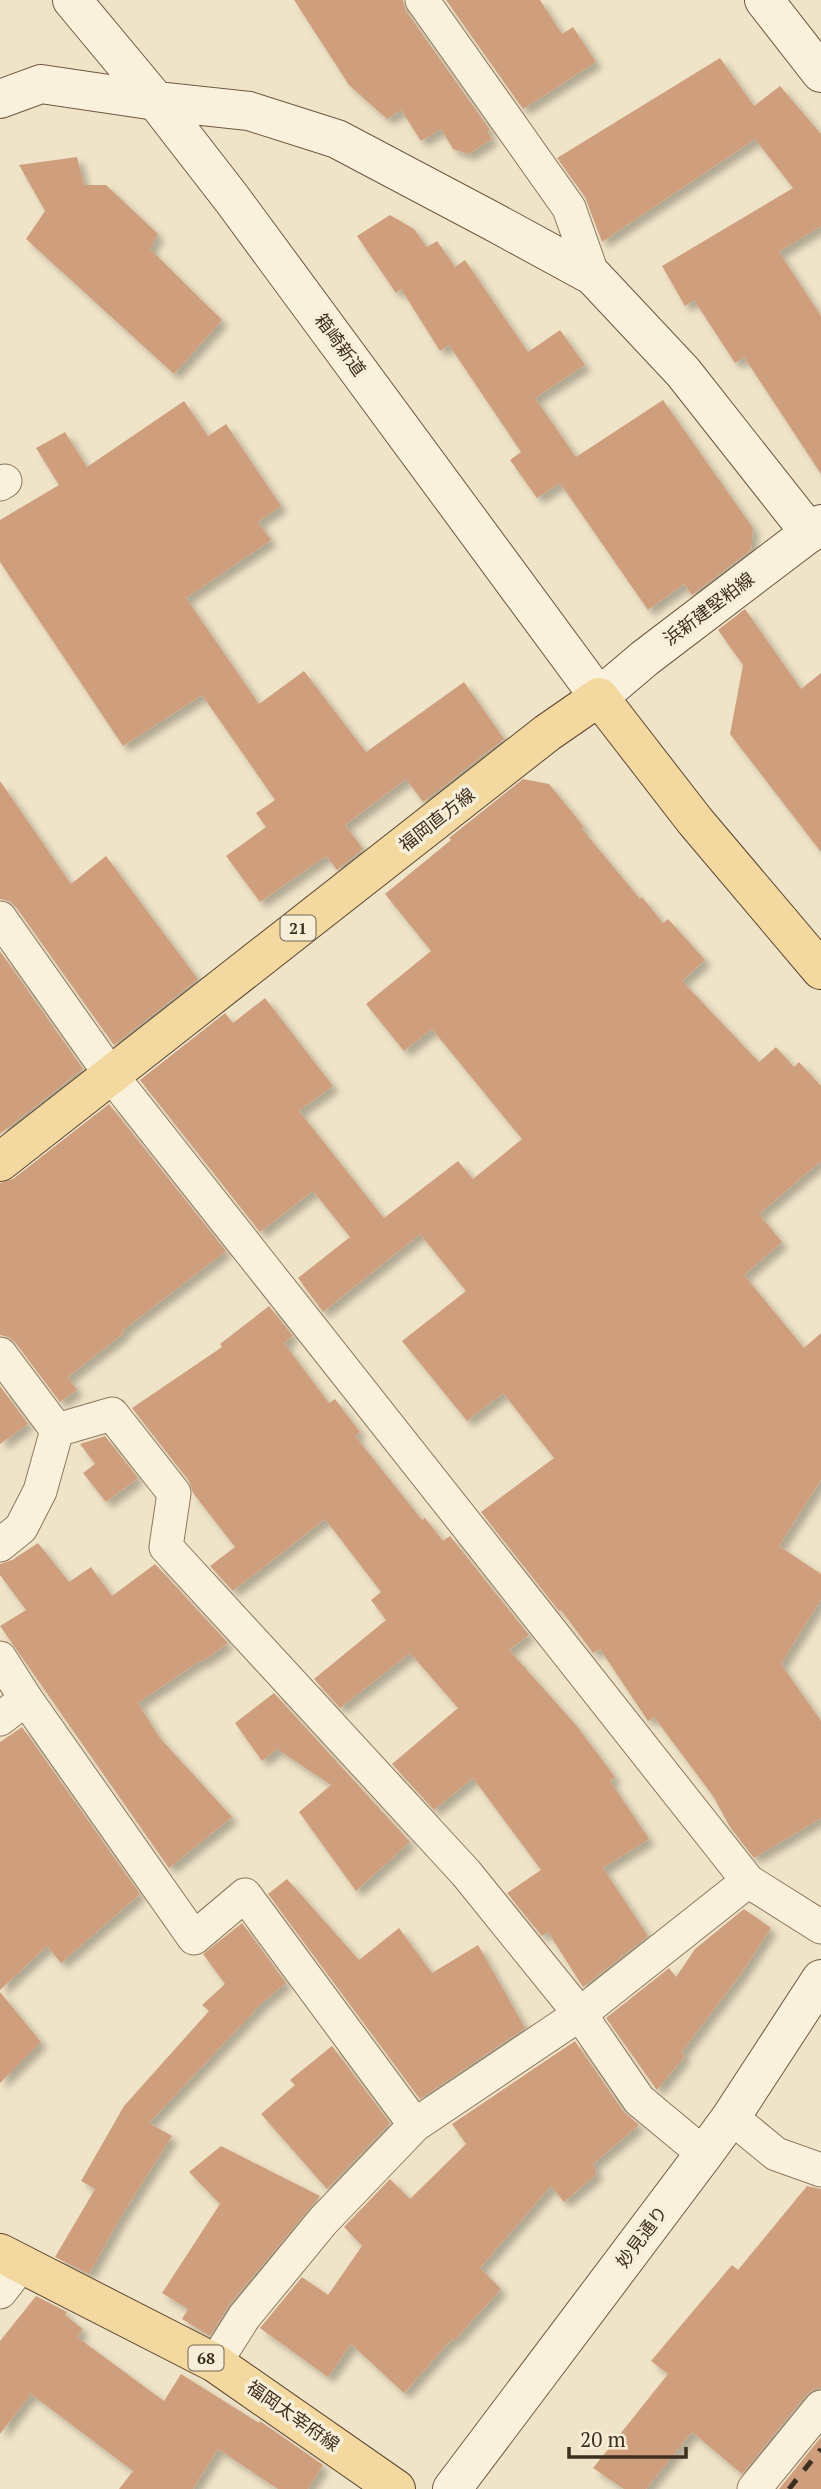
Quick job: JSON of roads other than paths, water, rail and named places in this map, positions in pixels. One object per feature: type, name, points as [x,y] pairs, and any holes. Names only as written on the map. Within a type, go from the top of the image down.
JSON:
[{"type":"main road","points":[[599,697],[695,821],[821,970]]},
{"type":"main road","name":"福岡直方線","points":[[0,1162],[547,733],[599,697]]},
{"type":"main road","name":"福岡太宰府線","points":[[7,2270],[215,2363],[396,2489]]},
{"type":"street","points":[[422,0],[569,208],[593,276]]},
{"type":"street","points":[[765,0],[821,73]]},
{"type":"street","name":"箱崎新道","points":[[74,1],[240,210],[599,697]]},
{"type":"street","points":[[0,99],[41,84],[156,101],[249,110],[337,139],[593,276],[683,372],[817,535]]},
{"type":"street","name":"浜新建堅粕線","points":[[599,697],[645,658],[817,535]]},
{"type":"street","points":[[0,918],[111,1075],[748,1881],[821,1927]]},
{"type":"street","points":[[0,1354],[57,1430]]},
{"type":"street","points":[[57,1430],[112,1414],[174,1493],[166,1547],[466,1873],[580,2014],[639,2100],[705,2154]]},
{"type":"street","points":[[0,1545],[21,1528],[40,1491],[57,1430]]},
{"type":"street","points":[[0,1658],[194,1938],[245,1895],[415,2125]]},
{"type":"street","points":[[0,1719],[26,1699]]},
{"type":"street","points":[[215,2363],[244,2317],[323,2221],[415,2125],[580,2014],[748,1881]]},
{"type":"street","name":"妙見通り","points":[[452,2489],[732,2117],[821,1979]]},
{"type":"street","points":[[732,2117],[776,2154],[821,2170]]},
{"type":"street","points":[[754,2489],[821,2407]]},
{"type":"railway","points":[[789,2489],[821,2449]]}]
